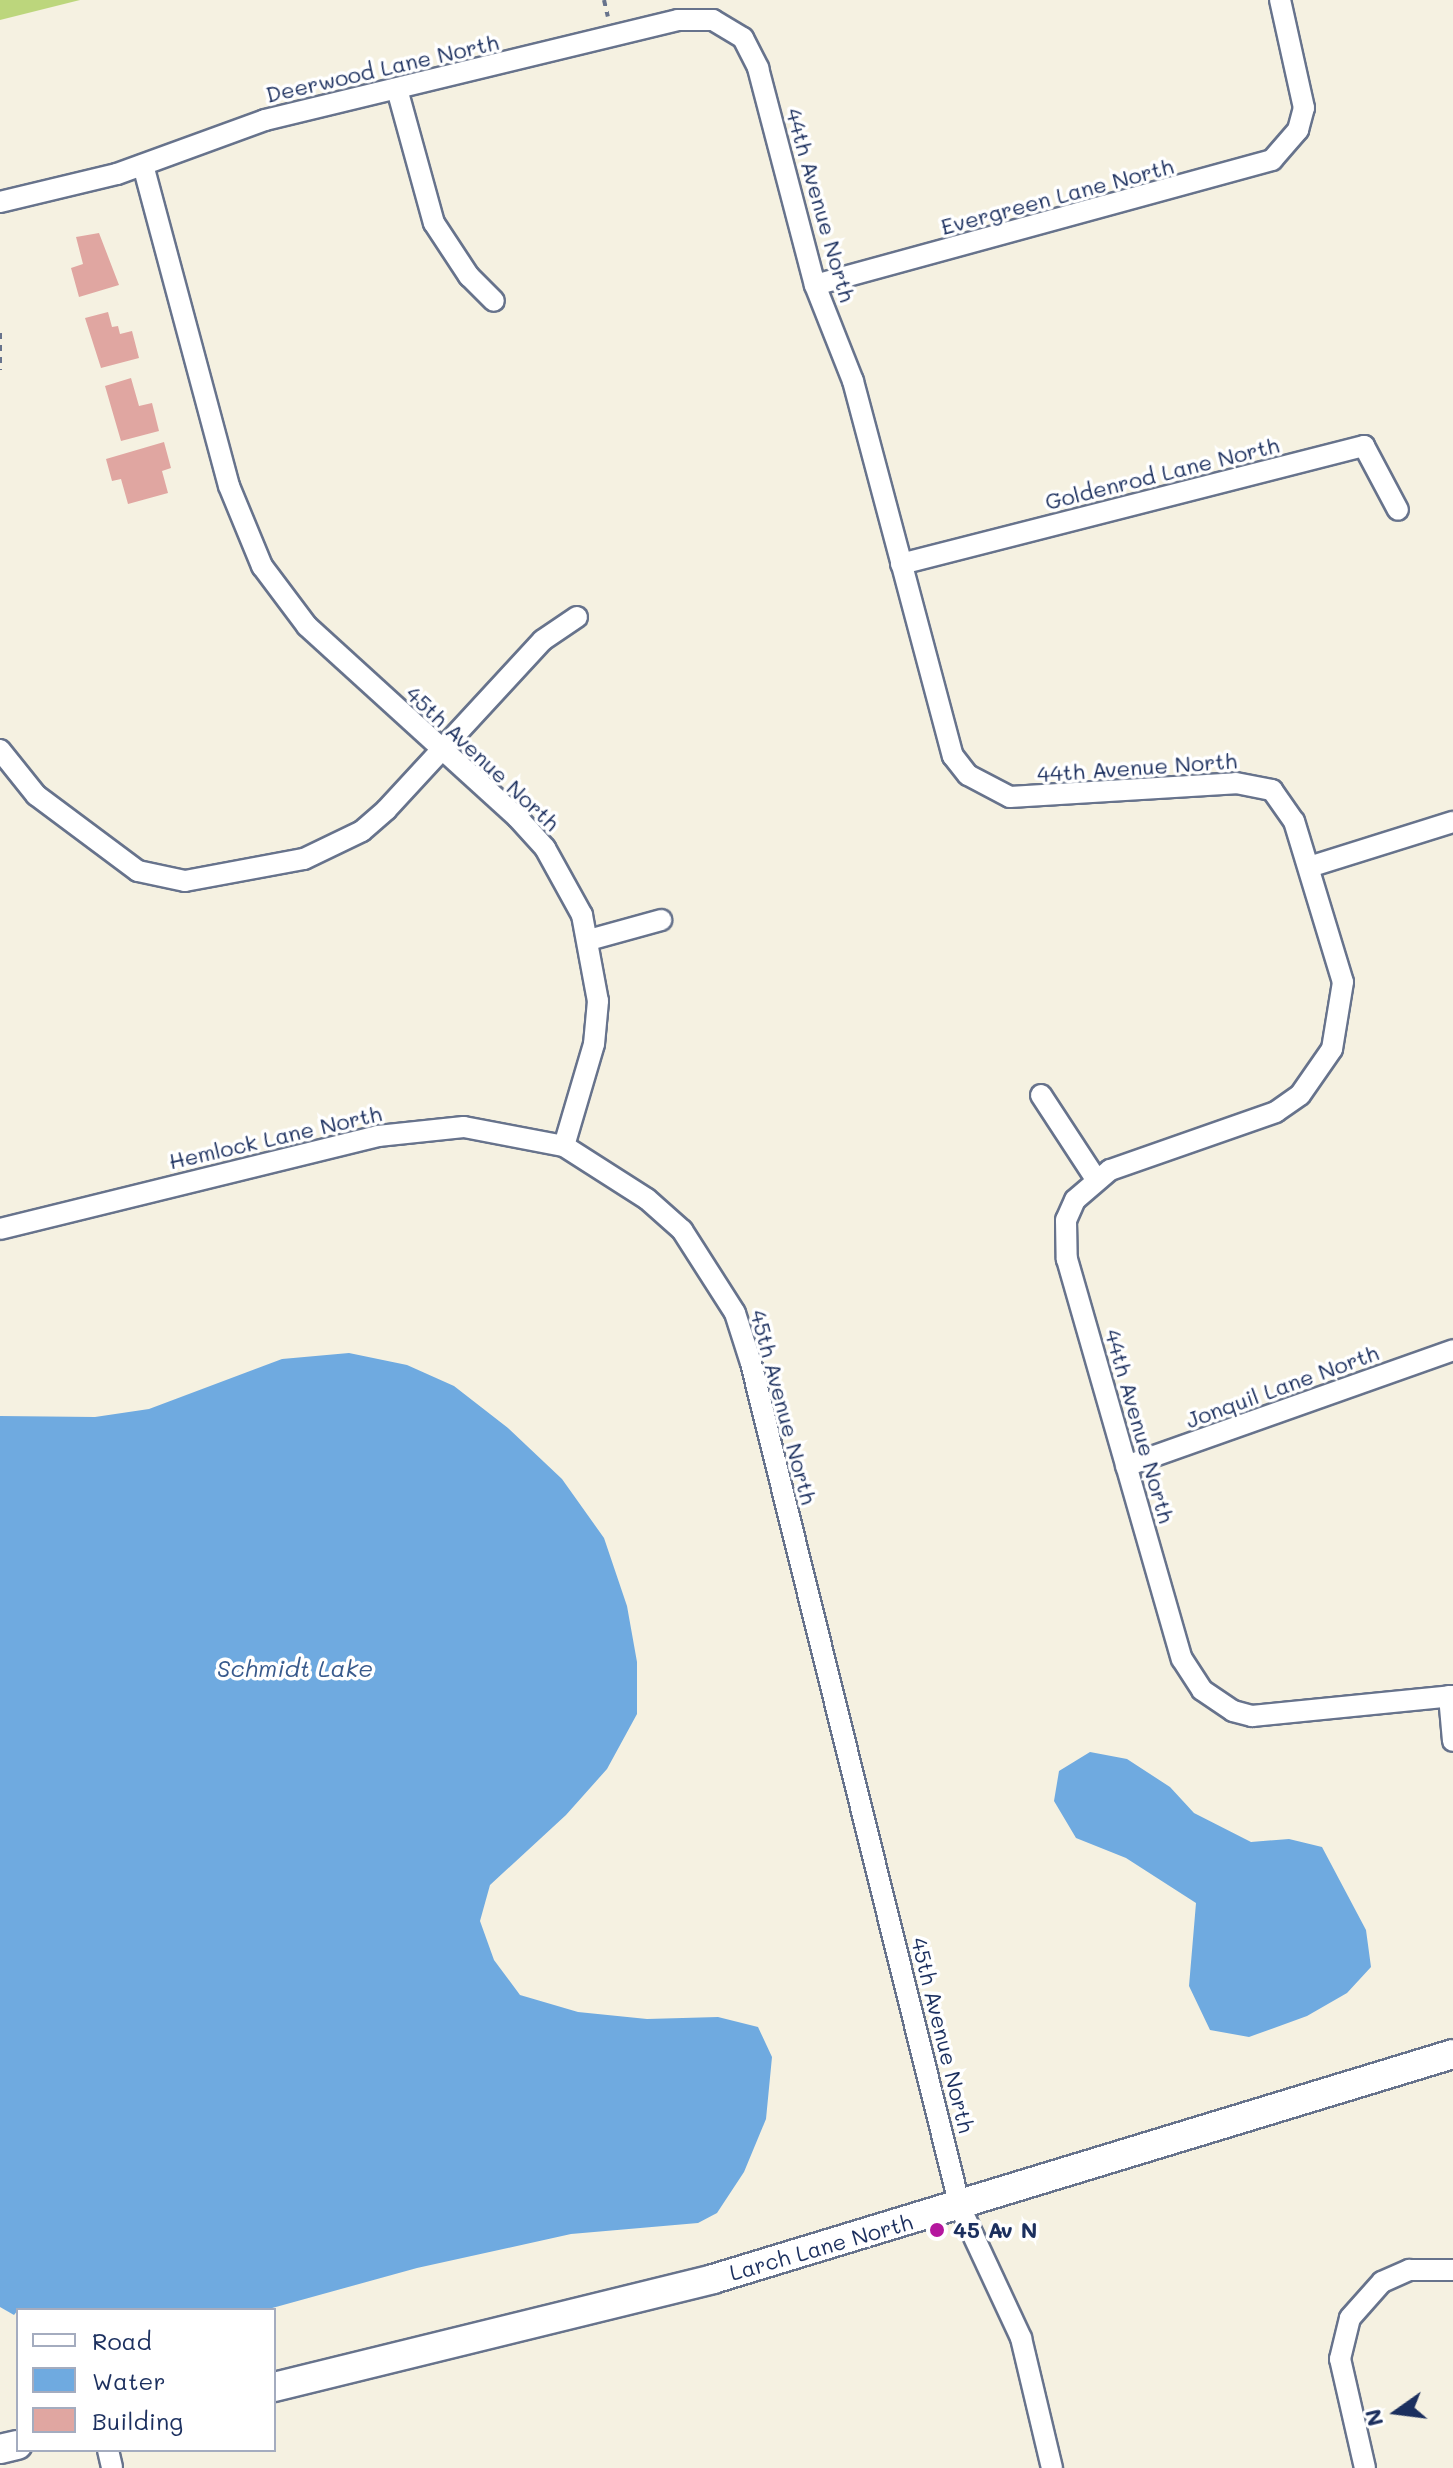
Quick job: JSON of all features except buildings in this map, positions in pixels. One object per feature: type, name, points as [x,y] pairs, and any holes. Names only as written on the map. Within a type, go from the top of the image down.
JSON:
[{"type":"street","name":"Evergreen Lane North","points":[[815,285],[1256,168],[1286,147],[1298,130],[1304,108],[1280,0]]},
{"type":"street","name":"Deerwood Lane North","points":[[0,202],[143,165],[265,120],[695,17],[736,33],[752,50],[758,68]]},
{"type":"street","name":"44th Avenue North","points":[[758,68],[815,285],[853,381],[944,734],[968,775],[1010,797],[1033,799],[1254,783],[1272,790],[1284,803],[1309,867],[1343,982],[1332,1049],[1319,1075],[1276,1112],[1096,1179],[1075,1200],[1064,1243],[1182,1659],[1202,1690],[1218,1703],[1252,1716],[1451,1696]]},
{"type":"street","points":[[397,89],[434,223],[469,276],[494,301]]},
{"type":"street","name":"45th Avenue North","points":[[143,165],[229,486],[262,566],[307,626],[545,848],[577,905],[589,940],[598,1001],[594,1044],[564,1146],[647,1199],[682,1230],[735,1313],[960,2207],[1021,2338],[1052,2468]]},
{"type":"street","name":"Goldenrod Lane North","points":[[901,564],[1364,446],[1398,510]]},
{"type":"street","points":[[0,750],[36,795],[138,871],[185,881],[304,859],[332,849],[386,810],[543,640],[577,617]]},
{"type":"street","points":[[1309,867],[1453,822]]},
{"type":"street","points":[[589,940],[661,920]]},
{"type":"street","points":[[1041,1095],[1096,1179]]},
{"type":"street","name":"Hemlock Lane North","points":[[0,1229],[421,1129],[464,1127],[564,1146]]},
{"type":"street","name":"Jonquil Lane North","points":[[1126,1466],[1453,1350]]},
{"type":"street","points":[[1451,1696],[1453,1741]]},
{"type":"street","name":"Larch Lane North","points":[[276,2387],[713,2279],[960,2207],[1453,2054]]},
{"type":"street","points":[[1365,2468],[1344,2383],[1341,2340],[1350,2318],[1382,2282],[1409,2270],[1453,2270]]},
{"type":"path","points":[[0,333],[0,370]]},
{"type":"green space","points":[[0,0],[80,0],[0,20]]},
{"type":"water","name":"Schmidt Lake","points":[[349,1353],[407,1365],[454,1386],[508,1428],[562,1479],[604,1538],[627,1606],[637,1662],[637,1714],[607,1769],[566,1815],[490,1885],[480,1921],[494,1960],[520,1995],[578,2012],[647,2019],[718,2017],[758,2027],[772,2057],[766,2119],[744,2172],[717,2213],[698,2223],[571,2234],[417,2268],[272,2308],[16,2308],[14,2315],[0,2307],[0,1416],[95,1417],[149,1409],[282,1359]]},
{"type":"water","points":[[1090,1752],[1127,1759],[1170,1787],[1194,1813],[1251,1842],[1289,1839],[1322,1847],[1366,1930],[1371,1967],[1347,1993],[1307,2016],[1249,2037],[1210,2030],[1189,1986],[1196,1903],[1126,1858],[1076,1838],[1054,1801],[1059,1771]]},
{"type":"place","name":"45 Av N","points":[[937,2230]]}]
